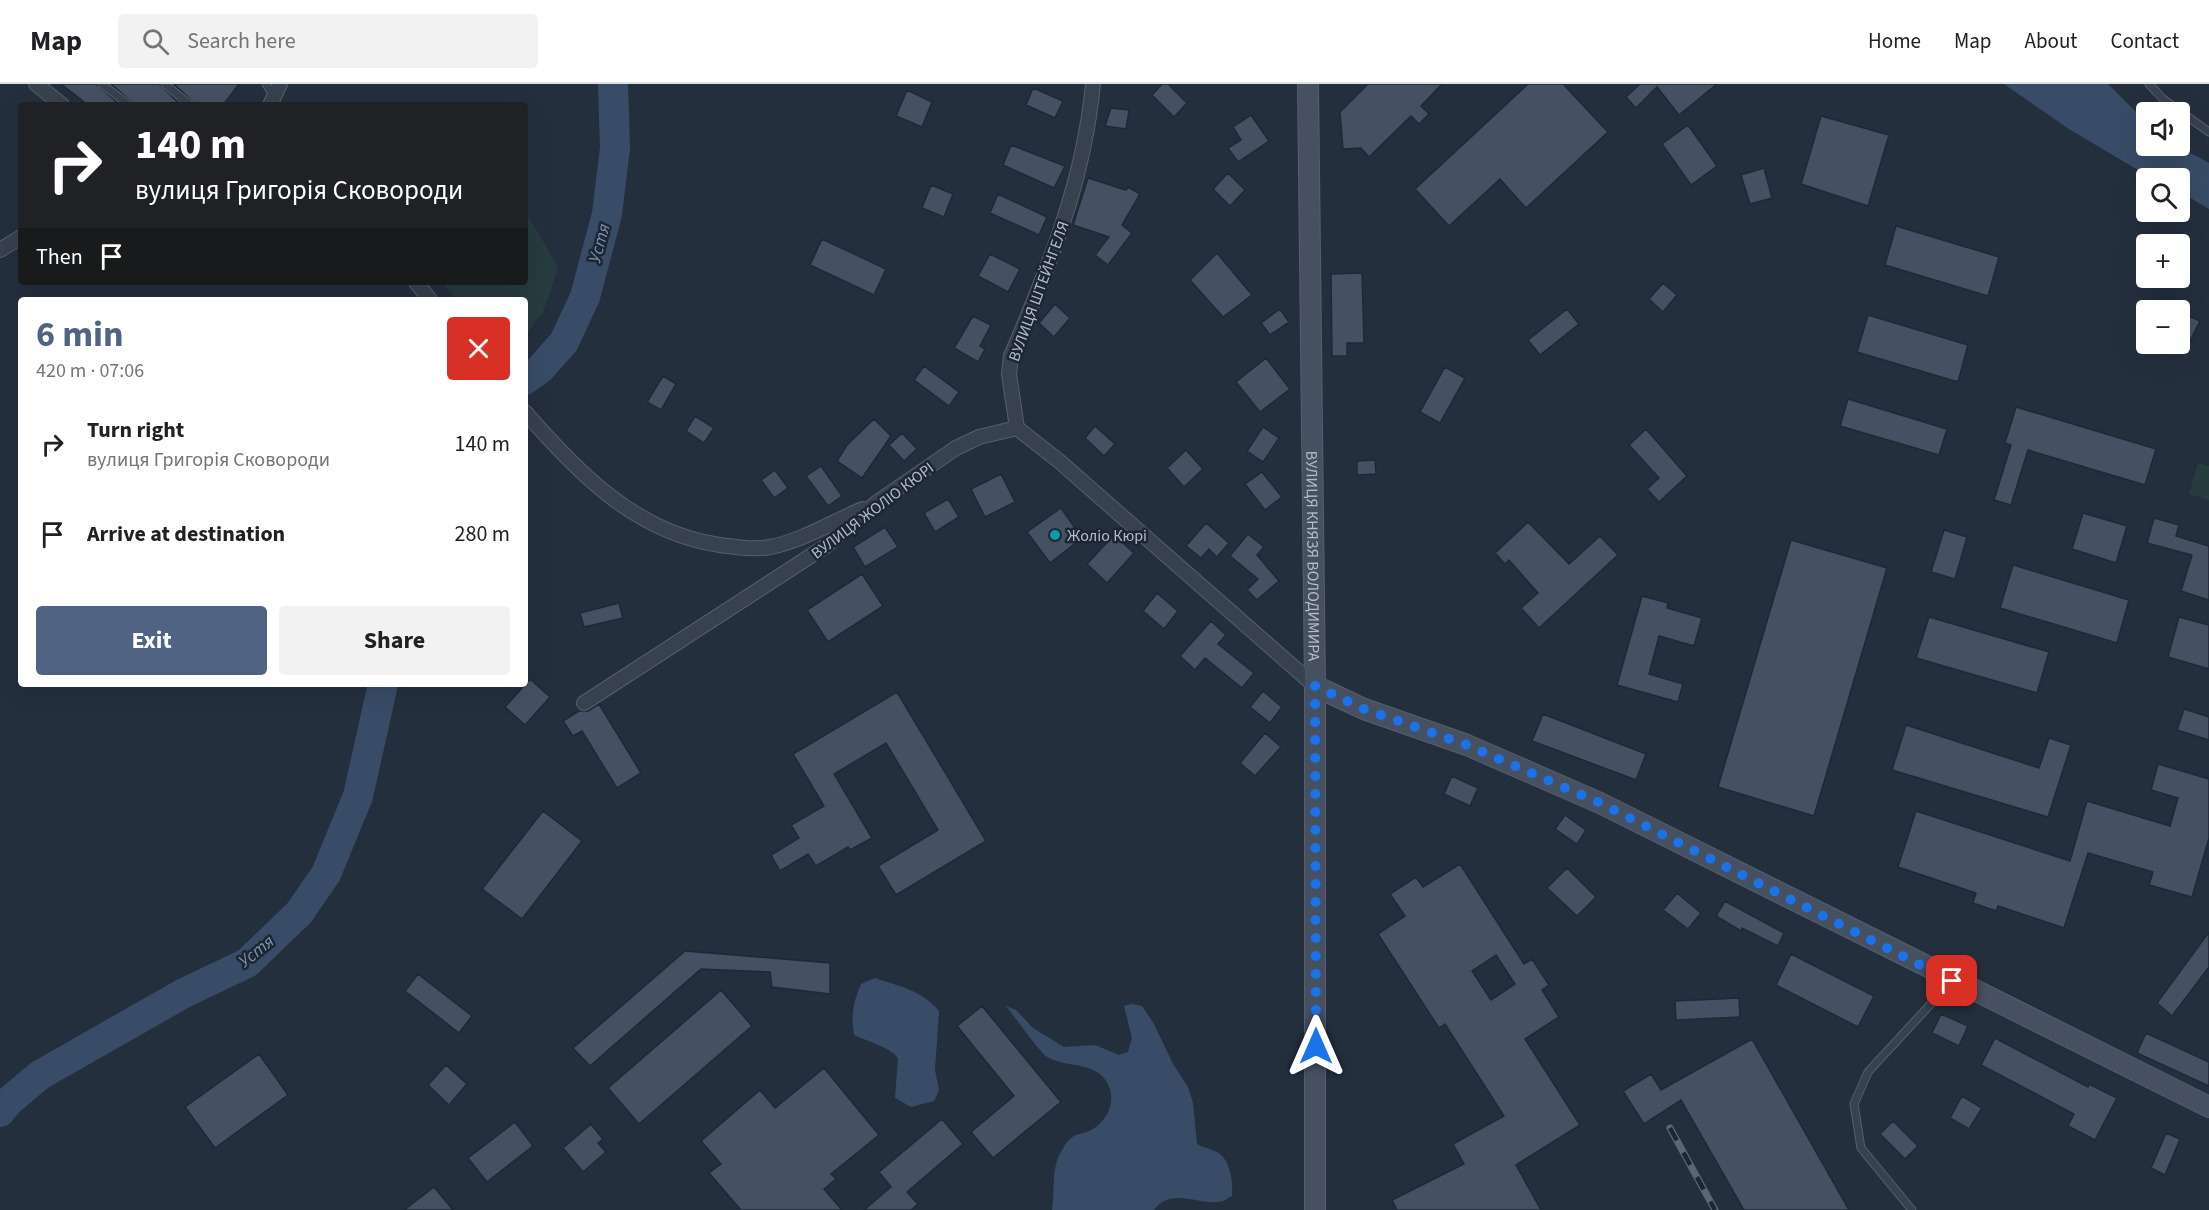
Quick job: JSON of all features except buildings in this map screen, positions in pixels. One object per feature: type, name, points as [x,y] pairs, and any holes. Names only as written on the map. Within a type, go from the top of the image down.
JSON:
[{"type":"main road","name":"ВУЛИЦЯ КНЯЗЯ ВОЛОДИМИРА","points":[[1308,84],[1315,686],[1315,1210]]},
{"type":"main road","points":[[1315,686],[1364,709],[1467,745],[1600,803],[1952,981],[2209,1107]]},
{"type":"street","points":[[36,84],[58,102]]},
{"type":"street","name":"ВУЛИЦЯ ШТЕЙНГЕЛЯ","points":[[1017,428],[1009,374],[1011,356],[1056,249],[1088,133],[1093,84]]},
{"type":"street","points":[[0,250],[18,239]]},
{"type":"street","points":[[418,285],[428,297]]},
{"type":"street","points":[[528,415],[577,468],[618,504],[661,528],[707,543],[745,549],[784,544],[876,503]]},
{"type":"street","points":[[1017,428],[1059,461],[1315,686]]},
{"type":"street","name":"ВУЛИЦЯ ЖОЛІО КЮРІ","points":[[584,703],[825,546],[876,503],[956,448],[980,437],[1017,428]]},
{"type":"lane","points":[[102,84],[125,102]]},
{"type":"lane","points":[[165,84],[186,102]]},
{"type":"lane","points":[[2149,84],[2163,99],[2209,132]]},
{"type":"lane","points":[[1912,1210],[1861,1148],[1854,1104],[1868,1072],[1952,981]]},
{"type":"green space","points":[[528,215],[558,267],[543,312],[528,332],[528,297],[455,297],[444,285],[528,285]]},
{"type":"green space","points":[[2198,463],[2209,466],[2209,500],[2189,494]]},
{"type":"water","points":[[2004,84],[2108,84],[2136,112],[2136,156],[2190,156],[2190,153],[2209,163],[2209,209],[2190,198],[2190,168],[2136,169],[2069,129]]},
{"type":"water","points":[[875,978],[918,994],[939,1011],[935,1070],[939,1090],[934,1101],[911,1107],[895,1098],[898,1058],[883,1047],[854,1035],[854,1003],[858,991],[861,984]]},
{"type":"water","points":[[1132,1004],[1142,1006],[1188,1087],[1193,1103],[1197,1144],[1224,1158],[1230,1174],[1232,1196],[1219,1202],[1168,1199],[1154,1210],[1052,1210],[1058,1158],[1070,1139],[1091,1130],[1102,1122],[1111,1102],[1110,1088],[1102,1076],[1096,1072],[1082,1066],[1060,1062],[1042,1053],[1006,1006],[1016,1010],[1033,1028],[1064,1047],[1095,1045],[1119,1055],[1128,1052],[1132,1038],[1124,1006]]},
{"type":"waterway","name":"Устя","points":[[528,378],[540,369],[564,342],[585,297],[607,214],[615,148],[613,84]]},
{"type":"waterway","name":"Устя","points":[[0,1112],[9,1101],[40,1075],[184,993],[247,963],[299,913],[326,874],[358,796],[382,687]]},
{"type":"railway","points":[[1670,1128],[1715,1210]]},
{"type":"place","name":"Жоліо Кюрі","points":[[1055,535]]},
{"type":"route","points":[[1316,1046],[1315,686],[1364,709],[1467,745],[1600,803],[1952,981]]}]
